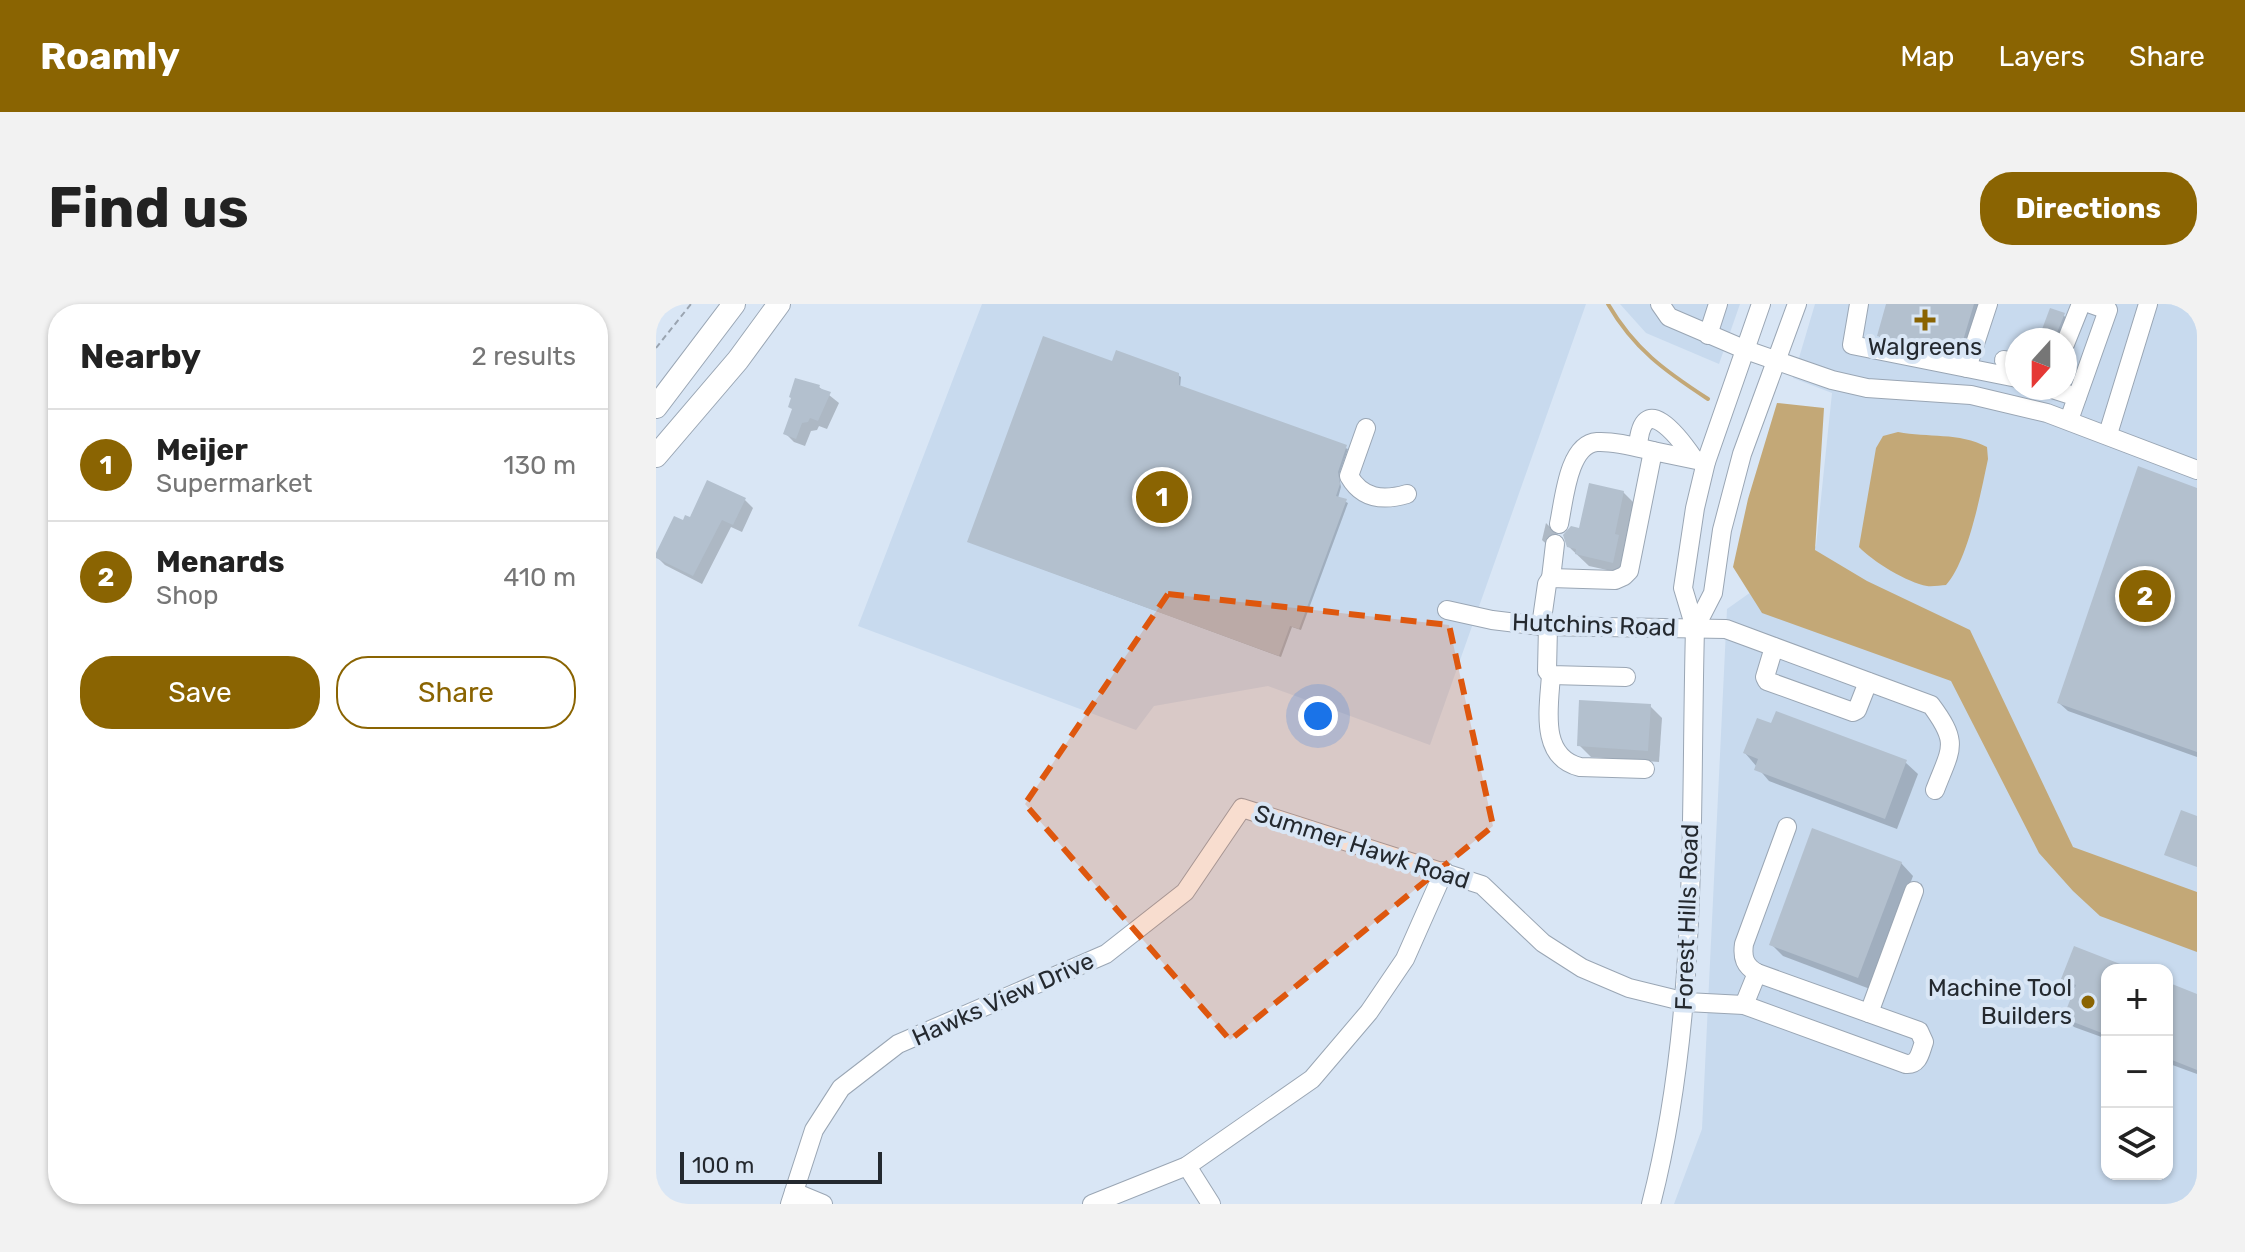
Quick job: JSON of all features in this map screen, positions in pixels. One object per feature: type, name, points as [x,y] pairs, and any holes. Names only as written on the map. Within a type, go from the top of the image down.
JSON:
[{"type":"main road","points":[[656,407],[734,304]]},
{"type":"main road","points":[[656,456],[738,360],[779,304]]},
{"type":"street","points":[[1660,304],[1669,317],[1708,335],[1832,380],[1867,388],[1971,395],[2069,420],[2197,470]]},
{"type":"street","points":[[1708,335],[1718,304]]},
{"type":"street","name":"Forest Hills Road","points":[[1651,1204],[1672,1108],[1686,1002],[1695,628],[1683,588],[1700,461],[1746,350],[1761,304]]},
{"type":"street","name":"Forest Hills Road","points":[[1695,628],[1713,593],[1732,488],[1797,304]]},
{"type":"street","points":[[1859,304],[1852,345],[2005,376]]},
{"type":"street","points":[[1967,368],[1988,304]]},
{"type":"street","points":[[2071,328],[2081,304]]},
{"type":"street","points":[[2077,397],[2108,310],[2091,304]]},
{"type":"street","points":[[2108,434],[2150,305]]},
{"type":"street","points":[[2069,420],[2076,400]]},
{"type":"street","points":[[1551,578],[1615,580],[1629,571],[1646,449],[1642,426],[1648,420],[1658,419],[1666,424],[1700,461]]},
{"type":"street","points":[[1366,428],[1349,476],[1354,485],[1372,497],[1384,500],[1407,494]]},
{"type":"street","points":[[1559,524],[1578,452],[1595,442],[1700,461]]},
{"type":"street","points":[[1555,544],[1551,578],[1547,584],[1544,626],[1547,671],[1551,675],[1549,721],[1552,746],[1569,765],[1645,769]]},
{"type":"street","name":"Hutchins Road","points":[[1447,610],[1492,620],[1544,626],[1726,629],[1931,705],[1948,728],[1952,746],[1935,790]]},
{"type":"street","points":[[1774,647],[1765,677],[1767,681],[1853,712],[1857,710],[1868,682]]},
{"type":"street","points":[[1551,675],[1626,677]]},
{"type":"street","name":"Summer Hawk Road","points":[[1242,808],[1482,885],[1543,943],[1582,968],[1629,988],[1686,1002],[1744,1005],[1906,1064],[1912,1065],[1917,1061],[1924,1042],[1919,1031],[1869,1013]]},
{"type":"street","name":"Hawks View Drive","points":[[792,1198],[814,1130],[841,1088],[898,1044],[1106,954],[1185,892],[1242,808]]},
{"type":"street","points":[[1787,827],[1743,953],[1748,968],[1757,973],[1869,1013],[1914,891]]},
{"type":"street","points":[[1092,1204],[1187,1166],[1312,1079],[1369,1012],[1405,959],[1444,871]]},
{"type":"street","points":[[1744,1005],[1757,973]]},
{"type":"street","points":[[1187,1166],[1211,1204]]},
{"type":"street","points":[[792,1198],[823,1204]]},
{"type":"path","points":[[656,348],[691,304]]},
{"type":"highlighted area","points":[[1168,594],[1449,625],[1493,826],[1230,1040],[1025,804]]},
{"type":"shaded area","points":[[982,304],[1586,304],[1430,745],[1268,686],[1154,706],[1136,730],[858,626]]},
{"type":"shaded area","points":[[1620,304],[1740,304],[1719,364],[1646,333]]},
{"type":"shaded area","points":[[1815,304],[2197,306],[2197,1204],[1674,1204],[1702,1129],[1727,609],[1816,546],[1832,393],[1793,378]]},
{"type":"shaded area","points":[[1777,403],[1824,408],[1815,550],[1867,581],[1970,630],[2073,847],[2197,892],[2197,952],[2100,916],[2073,891],[2039,853],[1951,681],[1762,613],[1733,567],[1748,499]]},
{"type":"shaded area","points":[[1898,432],[1966,439],[1987,447],[1988,459],[1973,525],[1961,560],[1946,585],[1927,586],[1910,581],[1881,565],[1859,547],[1876,448],[1883,436]]},
{"type":"building","name":"Walgreens","points":[[1886,304],[1974,304],[1959,354],[1877,336]]},
{"type":"building","points":[[2050,308],[2065,313],[2059,328],[2042,328]]},
{"type":"building","points":[[1043,336],[1112,361],[1116,350],[1179,373],[1179,385],[1347,445],[1338,472],[1340,484],[1336,496],[1347,499],[1299,629],[1290,626],[1279,656],[967,542]]},
{"type":"building","points":[[795,378],[820,385],[819,388],[831,392],[818,421],[810,418],[802,423],[796,439],[783,434],[792,409],[788,407]]},
{"type":"building","points":[[2138,466],[2197,488],[2197,752],[2057,703]]},
{"type":"building","points":[[707,480],[746,498],[733,525],[722,520],[693,576],[656,558],[656,553],[674,516],[683,520],[685,515],[690,517]]},
{"type":"building","points":[[1589,483],[1624,491],[1615,534],[1619,535],[1613,563],[1575,554],[1576,549],[1567,547],[1563,535],[1571,526],[1579,528]]},
{"type":"building","points":[[1579,700],[1651,704],[1648,751],[1577,746]]},
{"type":"building","points":[[1776,711],[1907,760],[1885,819],[1754,770],[1758,759],[1743,753],[1757,718],[1771,723]]},
{"type":"building","points":[[2181,810],[2197,816],[2197,867],[2164,855]]},
{"type":"building","points":[[1812,828],[1902,862],[1858,978],[1769,945]]},
{"type":"building","name":"Machine Tool Builders","points":[[2074,946],[2120,964],[2101,964],[2101,1033],[2063,1018],[2076,985],[2061,979]]},
{"type":"building","points":[[2173,984],[2197,994],[2197,1070],[2173,1060]]},
{"type":"waterway","points":[[1608,304],[1629,334],[1652,358],[1708,399]]},
{"type":"place","name":"Walgreens","points":[[1925,320]]},
{"type":"place","name":"Meijer","points":[[1162,497]]},
{"type":"place","name":"Menards","points":[[2145,596]]},
{"type":"place","name":"Machine Tool Builders","points":[[2088,1002]]}]
